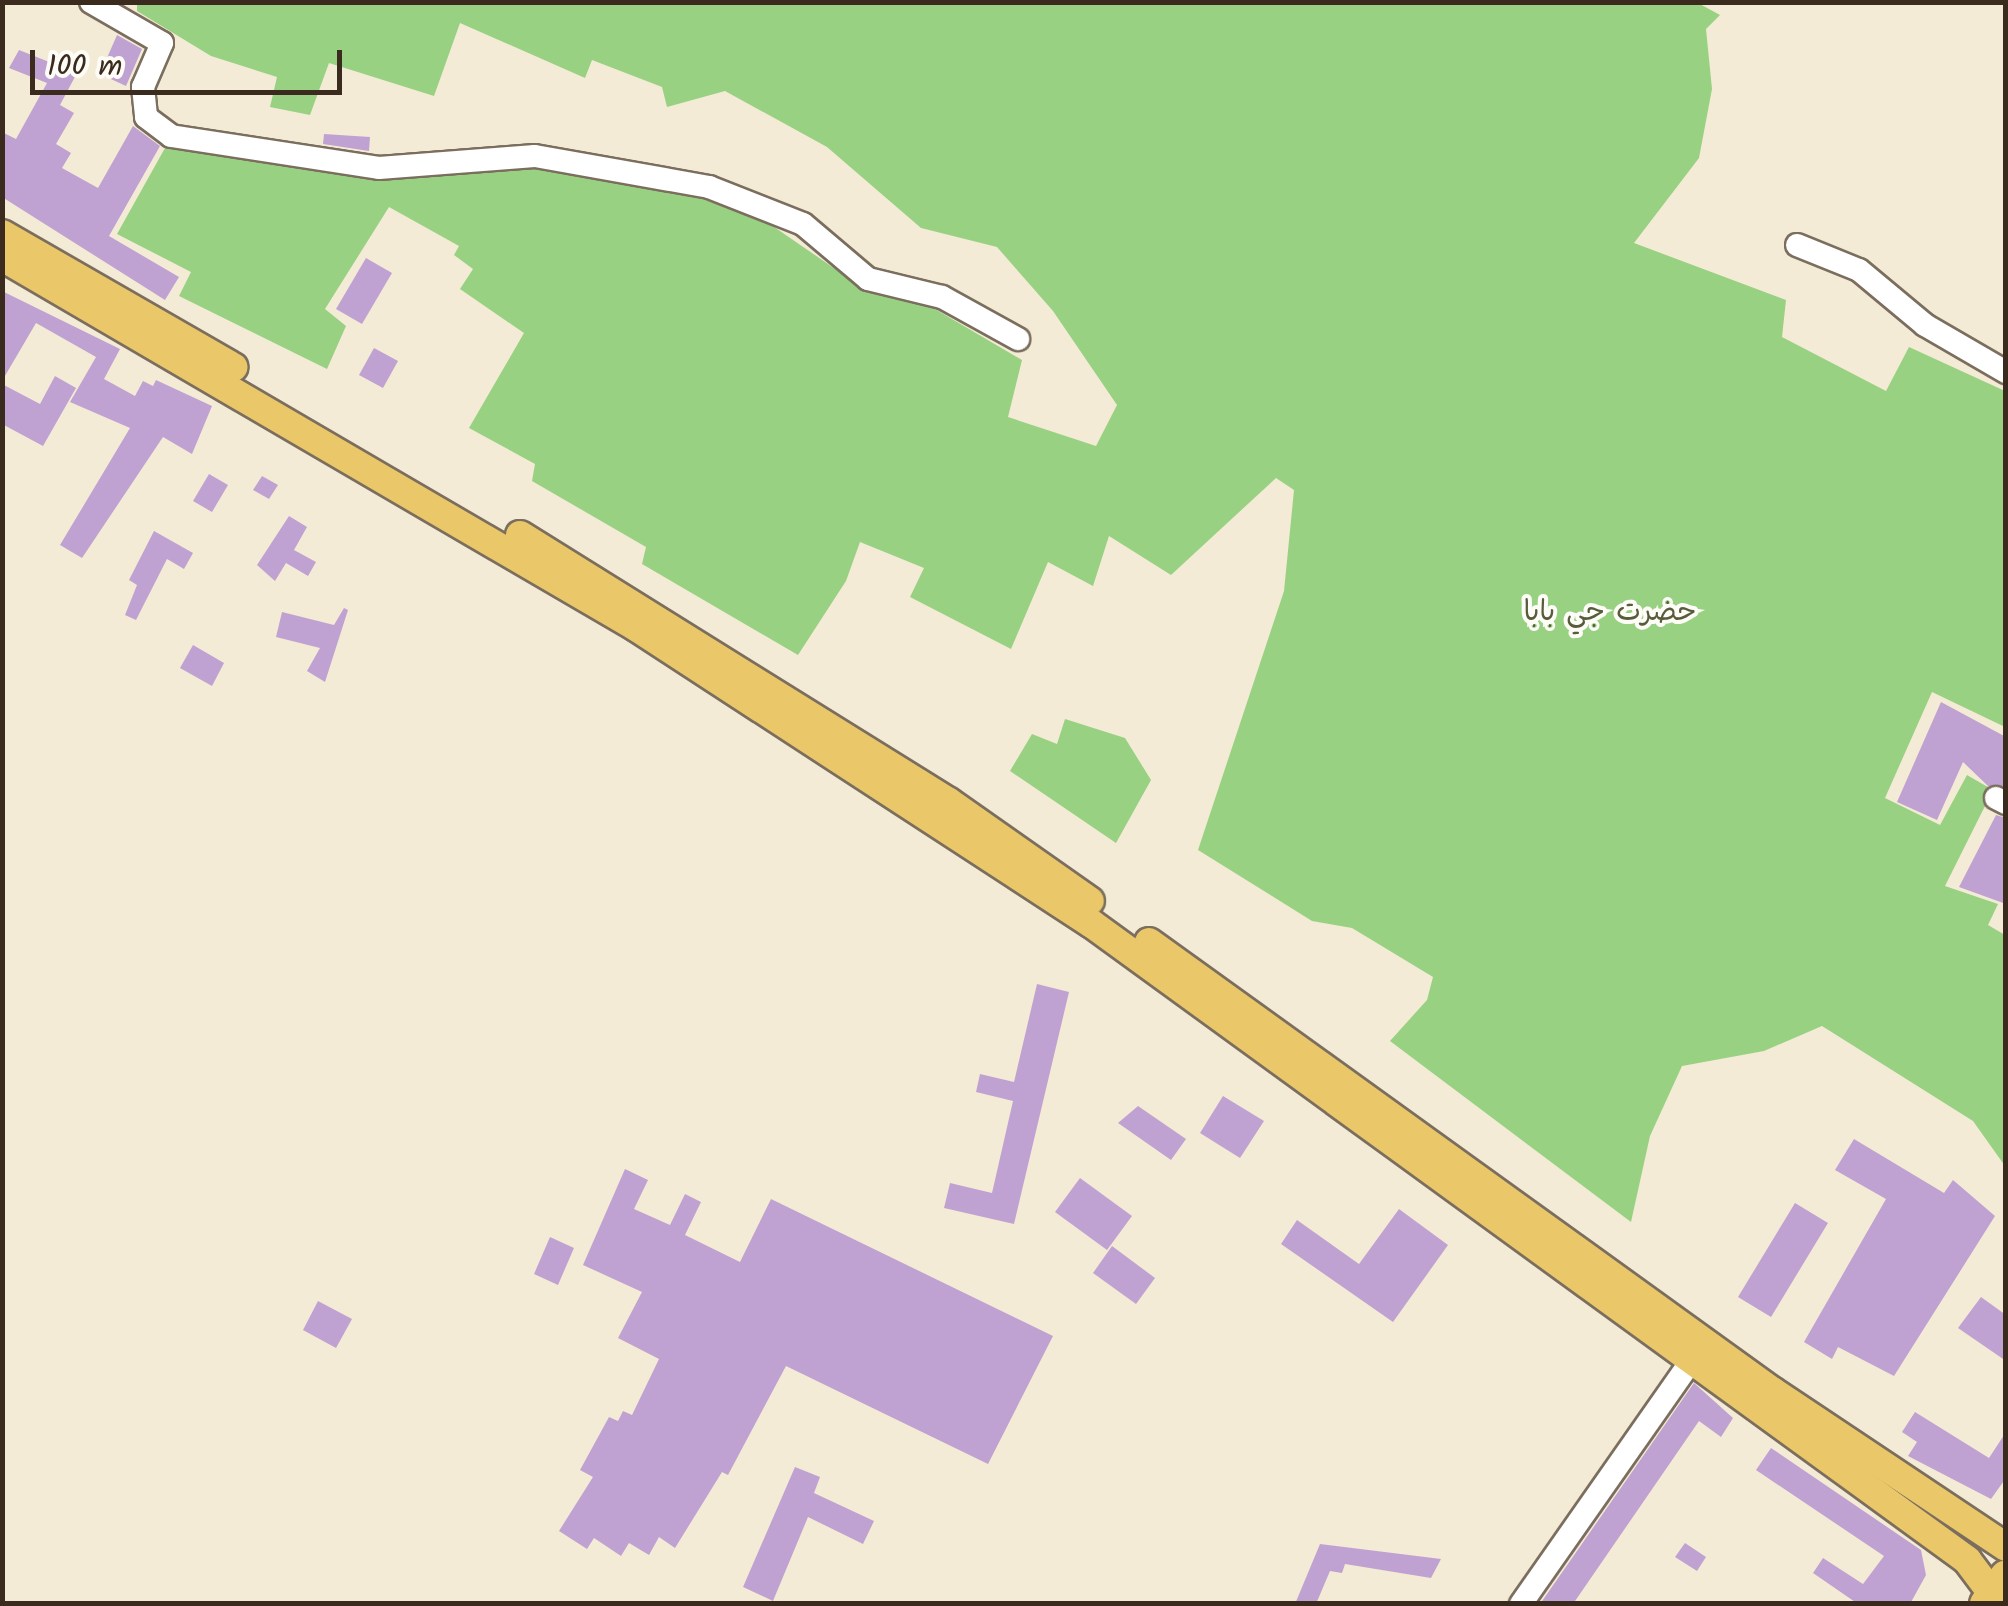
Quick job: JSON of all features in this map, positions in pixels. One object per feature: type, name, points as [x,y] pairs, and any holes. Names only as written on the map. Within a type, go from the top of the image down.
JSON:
[{"type":"main road","points":[[2,234],[658,617],[934,806],[1765,1400],[1967,1560],[1996,1594]]},
{"type":"main road","points":[[2,258],[620,617],[934,806],[1692,1360],[2006,1547]]},
{"type":"street","points":[[90,2],[162,43],[143,87],[146,117],[171,136],[379,168],[535,156],[709,187],[803,224],[868,280],[942,297],[1018,339]]},
{"type":"street","points":[[1797,246],[1858,270],[1925,325],[2006,372]]},
{"type":"street","points":[[1521,1604],[1692,1360]]},
{"type":"green space","name":"حضرت جي بابا","points":[[137,3],[1698,3],[1720,15],[1706,29],[1712,89],[1699,158],[1634,243],[1786,300],[1782,337],[1886,391],[1909,347],[2005,391],[2005,727],[1932,692],[1885,798],[1940,825],[1967,775],[1993,790],[1945,886],[1998,904],[1988,925],[2005,935],[2005,1166],[1973,1121],[1822,1026],[1764,1051],[1682,1066],[1650,1136],[1631,1222],[1390,1041],[1427,1000],[1433,977],[1352,928],[1312,921],[1198,850],[1284,591],[1294,490],[1276,478],[1171,575],[1109,536],[1093,586],[1048,562],[1011,649],[910,597],[924,568],[860,542],[846,581],[798,655],[642,564],[646,547],[532,481],[535,464],[469,428],[524,333],[460,289],[473,269],[454,255],[459,246],[389,207],[325,309],[346,326],[327,369],[179,296],[191,272],[117,234],[165,148],[382,178],[536,166],[702,199],[764,220],[860,286],[935,309],[1022,360],[1008,417],[1096,446],[1117,405],[1053,311],[997,247],[921,228],[827,147],[725,91],[667,107],[662,87],[592,60],[585,78],[460,23],[434,96],[329,63],[310,115],[270,107],[277,77],[211,56],[137,11]]},
{"type":"green space","points":[[1065,719],[1125,738],[1151,780],[1116,843],[1010,771],[1032,734],[1057,744]]},
{"type":"building","points":[[117,35],[142,49],[126,86],[100,74]]},
{"type":"building","points":[[19,50],[77,73],[60,105],[74,113],[56,144],[71,153],[62,168],[98,188],[133,126],[160,146],[109,236],[179,277],[165,300],[2,197],[2,132],[16,139],[47,83],[9,68]]},
{"type":"building","points":[[324,134],[370,137],[369,151],[323,144]]},
{"type":"building","points":[[366,258],[392,273],[362,324],[336,309]]},
{"type":"building","points":[[2,291],[120,349],[104,379],[135,396],[143,381],[153,386],[156,380],[212,406],[192,454],[163,437],[82,558],[60,545],[130,428],[70,402],[96,357],[36,323],[2,381]]},
{"type":"building","points":[[374,348],[398,361],[383,388],[359,375]]},
{"type":"building","points":[[55,376],[76,388],[43,446],[2,424],[2,384],[40,404]]},
{"type":"building","points":[[209,474],[228,485],[212,512],[193,501]]},
{"type":"building","points":[[262,476],[278,485],[269,499],[253,490]]},
{"type":"building","points":[[289,516],[307,527],[294,550],[316,562],[308,576],[286,563],[275,581],[257,565]]},
{"type":"building","points":[[154,531],[193,553],[184,569],[167,559],[136,620],[125,615],[137,585],[129,580]]},
{"type":"building","points":[[344,608],[348,610],[325,682],[307,671],[320,648],[276,637],[282,612],[334,625]]},
{"type":"building","points":[[193,645],[224,663],[212,686],[180,668]]},
{"type":"building","points":[[1941,702],[2006,737],[2006,786],[1988,786],[1963,762],[1937,820],[1897,802]]},
{"type":"building","points":[[1996,815],[2006,818],[2006,904],[1959,887]]},
{"type":"building","points":[[1037,984],[1069,992],[1014,1224],[944,1208],[950,1183],[992,1193],[1013,1101],[976,1092],[980,1074],[1014,1082]]},
{"type":"building","points":[[1223,1096],[1264,1121],[1240,1158],[1200,1133]]},
{"type":"building","points":[[1138,1106],[1186,1139],[1171,1160],[1118,1123]]},
{"type":"building","points":[[1854,1139],[1944,1193],[1953,1180],[1995,1216],[1894,1376],[1838,1347],[1832,1359],[1804,1342],[1886,1199],[1835,1170]]},
{"type":"building","points":[[625,1169],[648,1180],[634,1209],[670,1225],[685,1194],[701,1202],[685,1235],[740,1262],[771,1199],[1053,1336],[988,1464],[786,1366],[728,1475],[722,1472],[675,1548],[659,1537],[649,1555],[629,1543],[621,1556],[594,1538],[587,1549],[559,1531],[593,1477],[580,1470],[609,1417],[618,1421],[623,1411],[632,1415],[659,1359],[618,1338],[642,1292],[583,1265]]},
{"type":"building","points":[[1080,1178],[1132,1216],[1107,1250],[1055,1212]]},
{"type":"building","points":[[1795,1203],[1828,1223],[1771,1317],[1738,1297]]},
{"type":"building","points":[[1399,1209],[1448,1245],[1393,1322],[1281,1244],[1297,1220],[1359,1264]]},
{"type":"building","points":[[550,1237],[574,1248],[558,1285],[534,1274]]},
{"type":"building","points":[[1112,1246],[1155,1278],[1136,1304],[1093,1273]]},
{"type":"building","points":[[1981,1297],[2006,1315],[2006,1361],[1958,1328]]},
{"type":"building","points":[[318,1301],[352,1319],[336,1348],[303,1330]]},
{"type":"building","points":[[1694,1383],[1733,1418],[1721,1437],[1699,1421],[1573,1604],[1540,1604]]},
{"type":"building","points":[[1915,1412],[1989,1458],[2006,1432],[2006,1478],[1991,1499],[1908,1456],[1917,1442],[1902,1432]]},
{"type":"building","points":[[1771,1448],[1921,1550],[1926,1575],[1910,1604],[1858,1604],[1813,1573],[1823,1558],[1863,1584],[1884,1556],[1756,1470]]},
{"type":"building","points":[[795,1467],[820,1477],[814,1493],[874,1521],[863,1544],[808,1517],[773,1601],[743,1587]]},
{"type":"building","points":[[1685,1543],[1706,1557],[1697,1571],[1675,1557]]},
{"type":"building","points":[[1320,1544],[1441,1559],[1431,1578],[1345,1564],[1342,1573],[1330,1571],[1316,1604],[1295,1604]]}]
